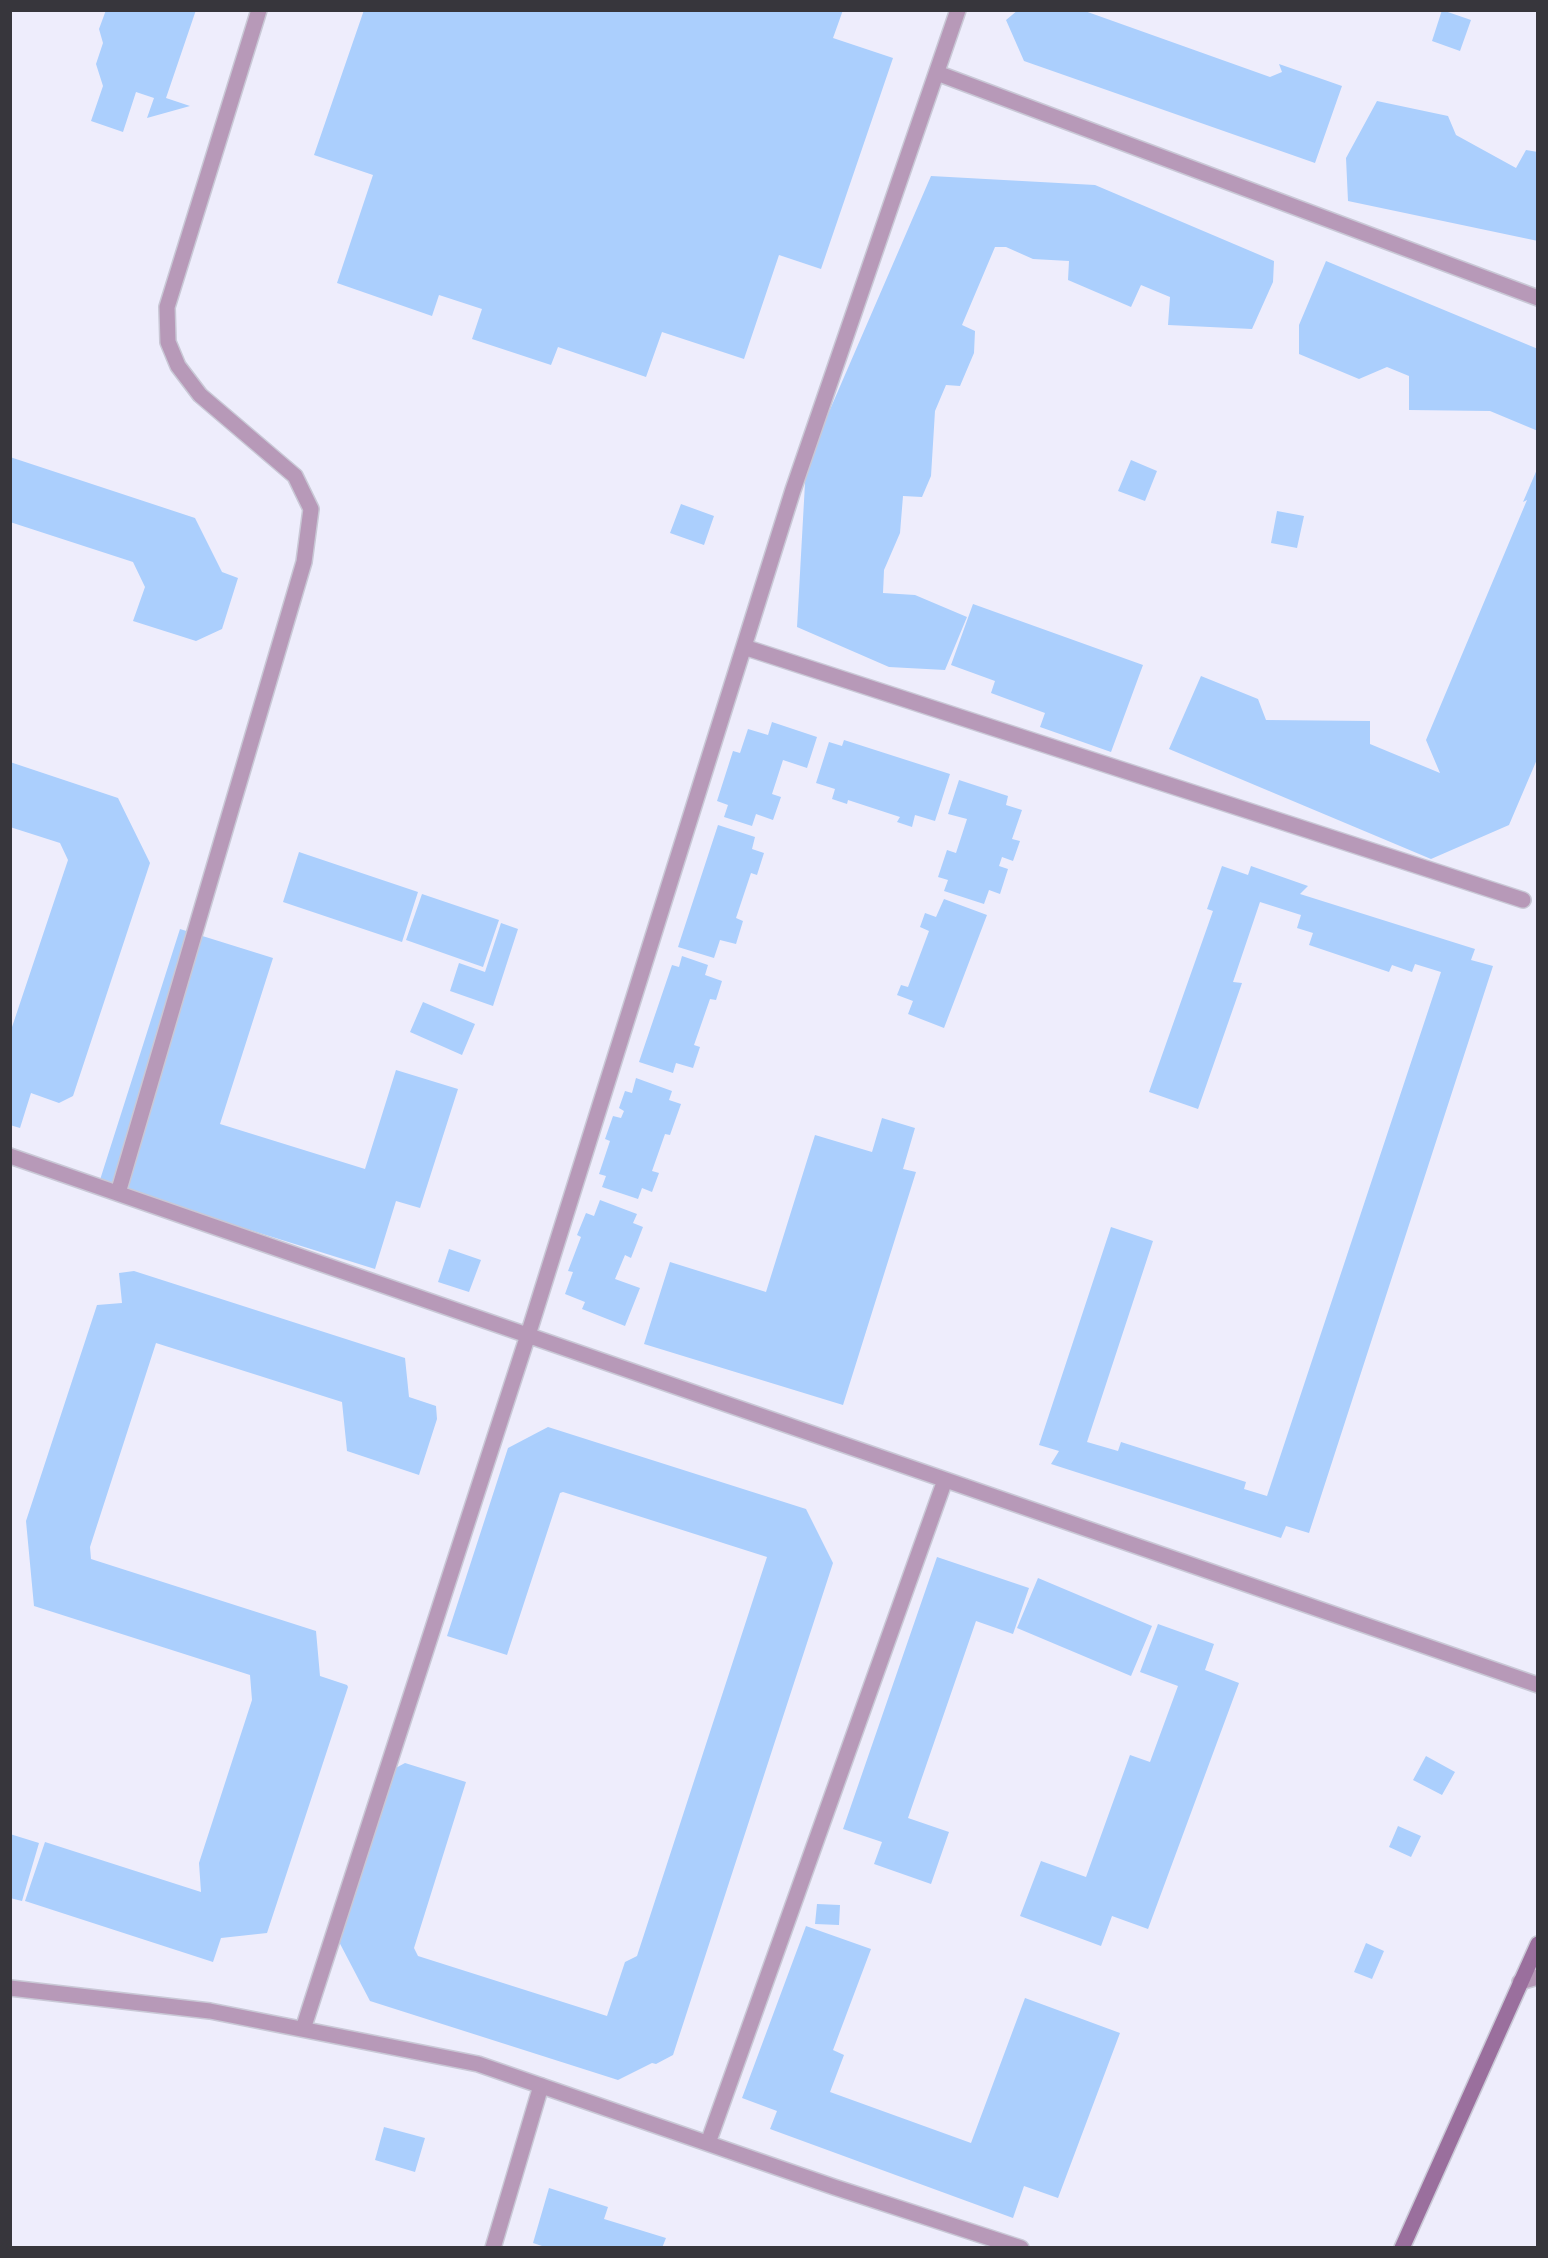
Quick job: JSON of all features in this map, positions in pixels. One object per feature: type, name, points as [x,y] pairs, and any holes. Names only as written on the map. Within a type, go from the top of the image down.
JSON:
[{"type":"main road","points":[[1402,2247],[1538,1944]]},
{"type":"street","points":[[118,1193],[304,562],[311,508],[295,476],[200,395],[178,366],[168,342],[167,307],[260,10]]},
{"type":"street","points":[[303,2029],[528,1335],[793,490],[958,10]]},
{"type":"street","points":[[937,73],[1538,298]]},
{"type":"street","points":[[744,647],[1523,900]]},
{"type":"street","points":[[10,1156],[1538,1685]]},
{"type":"street","points":[[708,2144],[945,1480]]},
{"type":"street","points":[[1520,1982],[1538,1977]]},
{"type":"street","points":[[10,1988],[210,2011],[478,2064],[834,2187],[1021,2247]]},
{"type":"street","points":[[493,2247],[541,2086]]},
{"type":"building","points":[[106,10],[196,10],[166,98],[190,106],[147,118],[154,98],[136,92],[123,132],[91,121],[103,86],[96,64],[103,43],[99,29]]},
{"type":"building","points":[[364,10],[843,10],[833,38],[893,58],[821,269],[779,255],[744,359],[662,332],[646,377],[558,347],[551,365],[472,339],[482,309],[439,295],[432,316],[337,283],[373,175],[314,155]]},
{"type":"building","points":[[1018,10],[1082,10],[1270,77],[1282,72],[1279,64],[1342,86],[1315,163],[1024,61],[1006,20]]},
{"type":"building","points":[[1442,10],[1471,20],[1460,51],[1432,41]]},
{"type":"building","points":[[1377,101],[1448,116],[1456,135],[1516,168],[1526,150],[1538,152],[1538,241],[1348,201],[1346,158]]},
{"type":"building","points":[[931,176],[1095,185],[1274,261],[1273,282],[1252,329],[1168,325],[1170,297],[1141,285],[1131,307],[1068,280],[1069,261],[1033,259],[1006,247],[995,247],[962,325],[975,331],[974,353],[960,386],[946,385],[935,411],[931,476],[922,497],[903,496],[900,533],[884,570],[883,593],[915,595],[967,617],[945,670],[889,667],[797,627],[806,465]]},
{"type":"building","points":[[1326,261],[1538,349],[1538,431],[1490,411],[1409,410],[1409,376],[1387,367],[1359,379],[1299,354],[1299,325]]},
{"type":"building","points":[[10,457],[195,518],[222,572],[238,578],[222,629],[196,641],[133,621],[145,587],[133,562],[10,522]]},
{"type":"building","points":[[1131,460],[1157,471],[1145,501],[1118,491]]},
{"type":"building","points":[[1538,467],[1538,757],[1509,825],[1431,859],[1169,749],[1201,676],[1258,699],[1266,720],[1370,721],[1370,744],[1440,773],[1426,740],[1527,500],[1523,502]]},
{"type":"building","points":[[681,504],[714,516],[704,545],[670,533]]},
{"type":"building","points":[[1277,511],[1304,516],[1297,548],[1271,543]]},
{"type":"building","points":[[973,604],[1143,665],[1111,752],[1040,727],[1045,713],[991,693],[995,681],[951,665]]},
{"type":"building","points":[[772,722],[817,737],[807,768],[783,760],[772,794],[781,797],[773,820],[756,814],[752,826],[724,817],[728,805],[717,801],[733,751],[740,753],[748,729],[768,735]]},
{"type":"building","points":[[844,740],[950,774],[935,821],[915,815],[912,827],[897,822],[900,817],[848,800],[847,804],[832,799],[835,789],[816,783],[829,742],[842,746]]},
{"type":"building","points":[[10,762],[118,798],[150,863],[73,1096],[59,1103],[31,1093],[20,1128],[10,1125],[10,1033],[68,860],[60,843],[10,827]]},
{"type":"building","points":[[959,780],[1008,796],[1006,805],[1022,810],[1012,839],[1020,841],[1013,861],[1002,857],[999,866],[1008,869],[1000,894],[989,890],[984,904],[944,891],[948,880],[938,877],[947,850],[956,853],[967,819],[948,814]]},
{"type":"building","points":[[718,825],[755,837],[752,849],[764,853],[757,875],[751,873],[736,918],[743,921],[736,944],[720,940],[714,958],[678,947]]},
{"type":"building","points":[[299,852],[418,892],[402,942],[283,902]]},
{"type":"building","points":[[1222,866],[1248,875],[1251,866],[1308,886],[1300,894],[1475,949],[1471,960],[1493,966],[1309,1533],[1286,1526],[1281,1538],[1051,1464],[1059,1451],[1039,1445],[1111,1227],[1153,1241],[1087,1442],[1118,1451],[1121,1442],[1246,1482],[1244,1489],[1267,1496],[1441,972],[1415,964],[1412,972],[1392,965],[1389,972],[1309,945],[1313,933],[1297,928],[1301,915],[1260,902],[1233,982],[1242,983],[1198,1109],[1149,1092],[1213,911],[1207,909]]},
{"type":"building","points":[[422,894],[499,920],[483,967],[406,940]]},
{"type":"building","points":[[944,899],[987,915],[944,1028],[908,1014],[913,1001],[897,995],[901,985],[908,987],[929,931],[920,927],[925,913],[936,917]]},
{"type":"building","points":[[501,923],[518,929],[493,1006],[450,991],[459,963],[485,972]]},
{"type":"building","points":[[180,929],[273,958],[220,1124],[365,1169],[396,1070],[458,1089],[420,1208],[396,1201],[375,1269],[99,1183]]},
{"type":"building","points":[[682,956],[708,965],[705,975],[722,981],[716,1000],[710,999],[694,1045],[700,1047],[693,1068],[676,1063],[673,1073],[639,1062],[672,965],[679,967]]},
{"type":"building","points":[[423,1002],[475,1024],[462,1055],[410,1032]]},
{"type":"building","points":[[636,1078],[672,1091],[669,1100],[681,1104],[670,1135],[665,1134],[652,1171],[659,1173],[652,1192],[642,1188],[638,1199],[602,1187],[606,1176],[599,1174],[610,1141],[605,1139],[613,1116],[621,1118],[624,1111],[619,1108],[625,1091],[632,1093]]},
{"type":"building","points":[[882,1118],[915,1128],[903,1169],[916,1172],[843,1405],[644,1344],[670,1262],[766,1292],[815,1135],[872,1152]]},
{"type":"building","points":[[600,1200],[637,1214],[633,1223],[643,1227],[631,1258],[625,1255],[615,1279],[640,1288],[625,1326],[582,1309],[585,1302],[565,1294],[573,1272],[568,1271],[581,1237],[577,1235],[586,1213],[594,1216]]},
{"type":"building","points":[[449,1249],[481,1260],[469,1292],[438,1282]]},
{"type":"building","points":[[134,1271],[405,1358],[409,1397],[436,1406],[437,1419],[419,1475],[347,1451],[342,1402],[156,1343],[90,1547],[91,1559],[316,1631],[320,1676],[348,1687],[267,1933],[221,1938],[213,1962],[25,1901],[45,1842],[201,1892],[199,1863],[252,1700],[250,1675],[34,1606],[26,1521],[97,1305],[122,1303],[119,1273]]},
{"type":"building","points":[[548,1427],[806,1509],[833,1563],[673,2055],[618,2080],[370,2001],[337,1938],[392,1770],[405,1763],[466,1782],[414,1948],[418,1956],[607,2016],[625,1962],[637,1956],[767,1557],[563,1492],[560,1493],[507,1655],[447,1636],[508,1448]]},
{"type":"building","points":[[937,1557],[1029,1588],[1013,1634],[976,1621],[908,1818],[949,1832],[931,1884],[874,1864],[882,1842],[843,1829]]},
{"type":"building","points":[[1038,1578],[1152,1626],[1131,1676],[1017,1628]]},
{"type":"building","points":[[1158,1624],[1214,1644],[1205,1670],[1239,1683],[1148,1929],[1112,1916],[1101,1946],[1020,1916],[1041,1861],[1086,1877],[1130,1755],[1150,1762],[1178,1686],[1140,1672]]},
{"type":"building","points":[[1426,1756],[1455,1772],[1442,1795],[1413,1780]]},
{"type":"building","points":[[1398,1826],[1421,1836],[1411,1857],[1389,1847]]},
{"type":"building","points":[[10,1834],[39,1843],[22,1901],[10,1898]]},
{"type":"building","points":[[817,1904],[840,1905],[839,1925],[815,1924]]},
{"type":"building","points":[[806,1926],[871,1949],[833,2050],[844,2055],[830,2092],[971,2143],[1025,1998],[1120,2033],[1058,2198],[1024,2186],[1013,2218],[770,2129],[777,2111],[742,2098]]},
{"type":"building","points":[[1366,1943],[1384,1951],[1372,1979],[1354,1972]]},
{"type":"building","points":[[384,2127],[425,2138],[415,2172],[375,2160]]},
{"type":"building","points":[[549,2188],[608,2207],[604,2219],[666,2238],[662,2248],[548,2248],[533,2243]]}]
